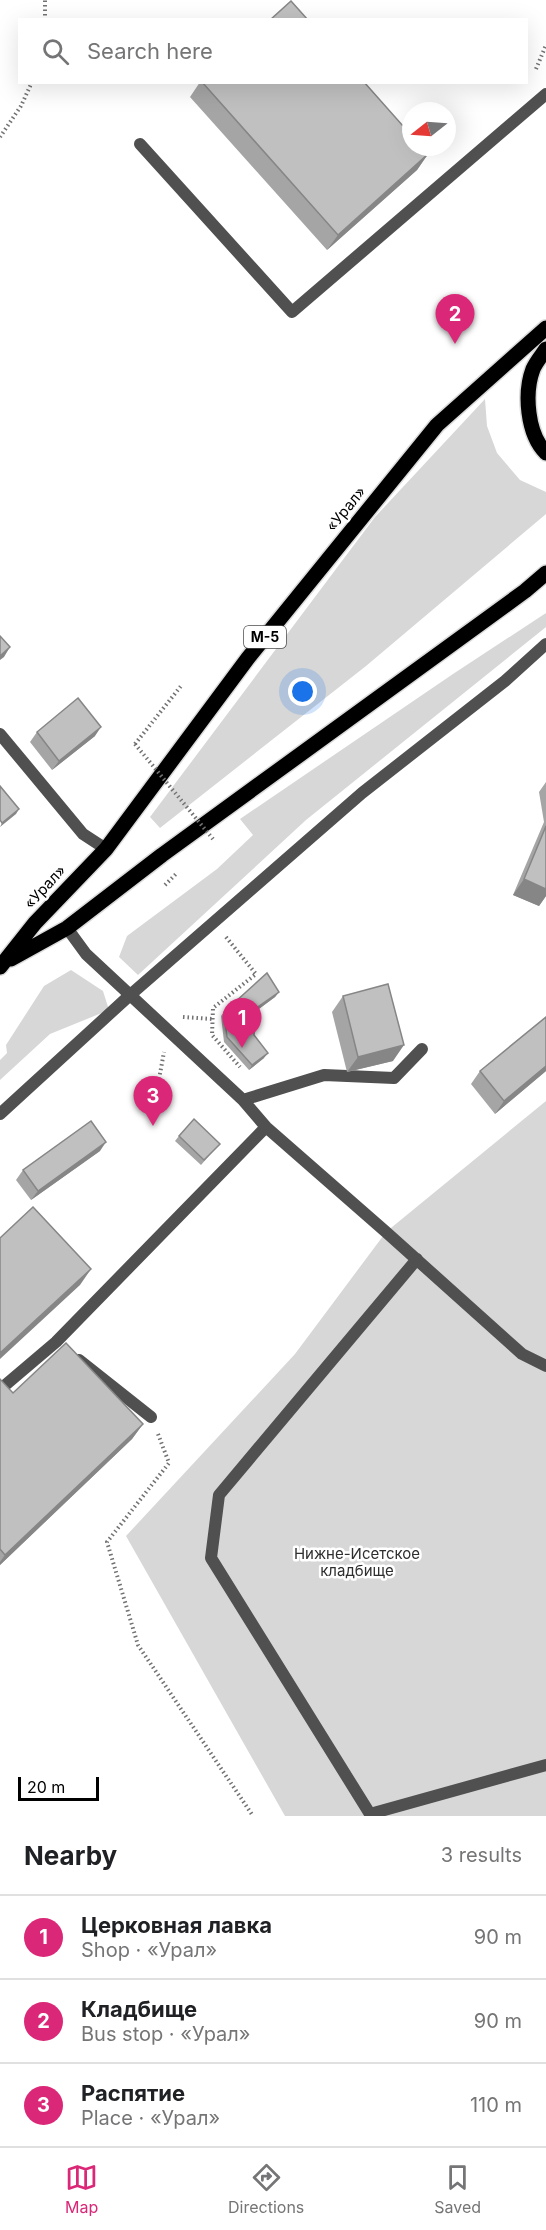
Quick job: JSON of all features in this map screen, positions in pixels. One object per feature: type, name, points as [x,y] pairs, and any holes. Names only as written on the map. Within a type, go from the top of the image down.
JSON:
[{"type":"main road","name":"«Урал»","points":[[2,965],[35,923],[106,849],[248,658],[437,425],[546,328]]},
{"type":"main road","points":[[546,349],[533,367],[527,392],[531,423],[546,453]]},
{"type":"main road","name":"«Урал»","points":[[2,965],[67,928],[162,855],[525,591],[546,573]]},
{"type":"street","points":[[140,144],[292,312],[546,94]]},
{"type":"street","points":[[0,1114],[129,996],[363,793],[505,681],[546,644]]},
{"type":"street","points":[[0,734],[83,834],[106,849]]},
{"type":"street","points":[[67,928],[86,954],[243,1100],[266,1127],[522,1354],[546,1366]]},
{"type":"street","points":[[243,1100],[324,1075],[394,1078],[422,1049]]},
{"type":"street","points":[[3,1387],[64,1348],[266,1127]]},
{"type":"street","points":[[417,1259],[219,1495],[211,1558],[370,1814],[546,1765]]},
{"type":"street","points":[[64,1348],[151,1417]]},
{"type":"path","points":[[45,0],[45,18]]},
{"type":"path","points":[[536,69],[546,45]]},
{"type":"path","points":[[0,137],[21,106],[31,84]]},
{"type":"path","points":[[181,686],[135,744],[213,839]]},
{"type":"path","points":[[233,945],[256,974],[213,1008],[212,1035],[263,1094]]},
{"type":"path","points":[[155,1101],[168,1032]]},
{"type":"path","points":[[151,1417],[169,1463],[107,1542],[138,1645],[253,1816]]},
{"type":"green space","points":[[485,399],[487,426],[497,453],[520,480],[546,492],[546,514],[366,666],[160,828],[150,817],[375,517]]},
{"type":"green space","points":[[546,613],[546,627],[306,820],[138,975],[119,957],[127,936],[217,869],[253,835],[240,819]]},
{"type":"green space","points":[[71,970],[103,991],[109,1010],[50,1034],[0,1080],[0,1060],[7,1053],[6,1045],[44,986]]},
{"type":"green space","name":"Нижне-Исетское кладбище","points":[[546,1101],[546,1816],[285,1816],[126,1536],[295,1354],[386,1232]]},
{"type":"building","points":[[291,1],[306,18],[272,18]]},
{"type":"building","points":[[204,84],[366,84],[402,125],[402,156],[426,156],[338,235]]},
{"type":"building","points":[[0,636],[10,647],[0,656]]},
{"type":"building","points":[[78,698],[101,727],[59,761],[37,732]]},
{"type":"building","points":[[0,786],[19,809],[2,823],[0,820]]},
{"type":"building","points":[[546,826],[546,889],[524,879]]},
{"type":"building","points":[[267,973],[279,992],[255,1009],[254,1035],[268,1053],[252,1065],[227,1037],[224,1012]]},
{"type":"building","points":[[388,984],[404,1045],[358,1057],[343,996]]},
{"type":"building","points":[[546,1017],[546,1066],[504,1101],[480,1071]]},
{"type":"building","points":[[194,1119],[220,1144],[204,1160],[179,1136]]},
{"type":"building","points":[[91,1121],[106,1142],[38,1191],[23,1170]]},
{"type":"building","points":[[33,1207],[91,1269],[0,1353],[0,1238]]},
{"type":"building","points":[[66,1343],[143,1424],[5,1555],[0,1549],[0,1379],[13,1393]]},
{"type":"place","name":"Кладбище","points":[[455,344]]},
{"type":"place","name":"Церковная лавка","points":[[242,1048]]},
{"type":"place","name":"Распятие","points":[[153,1126]]}]
